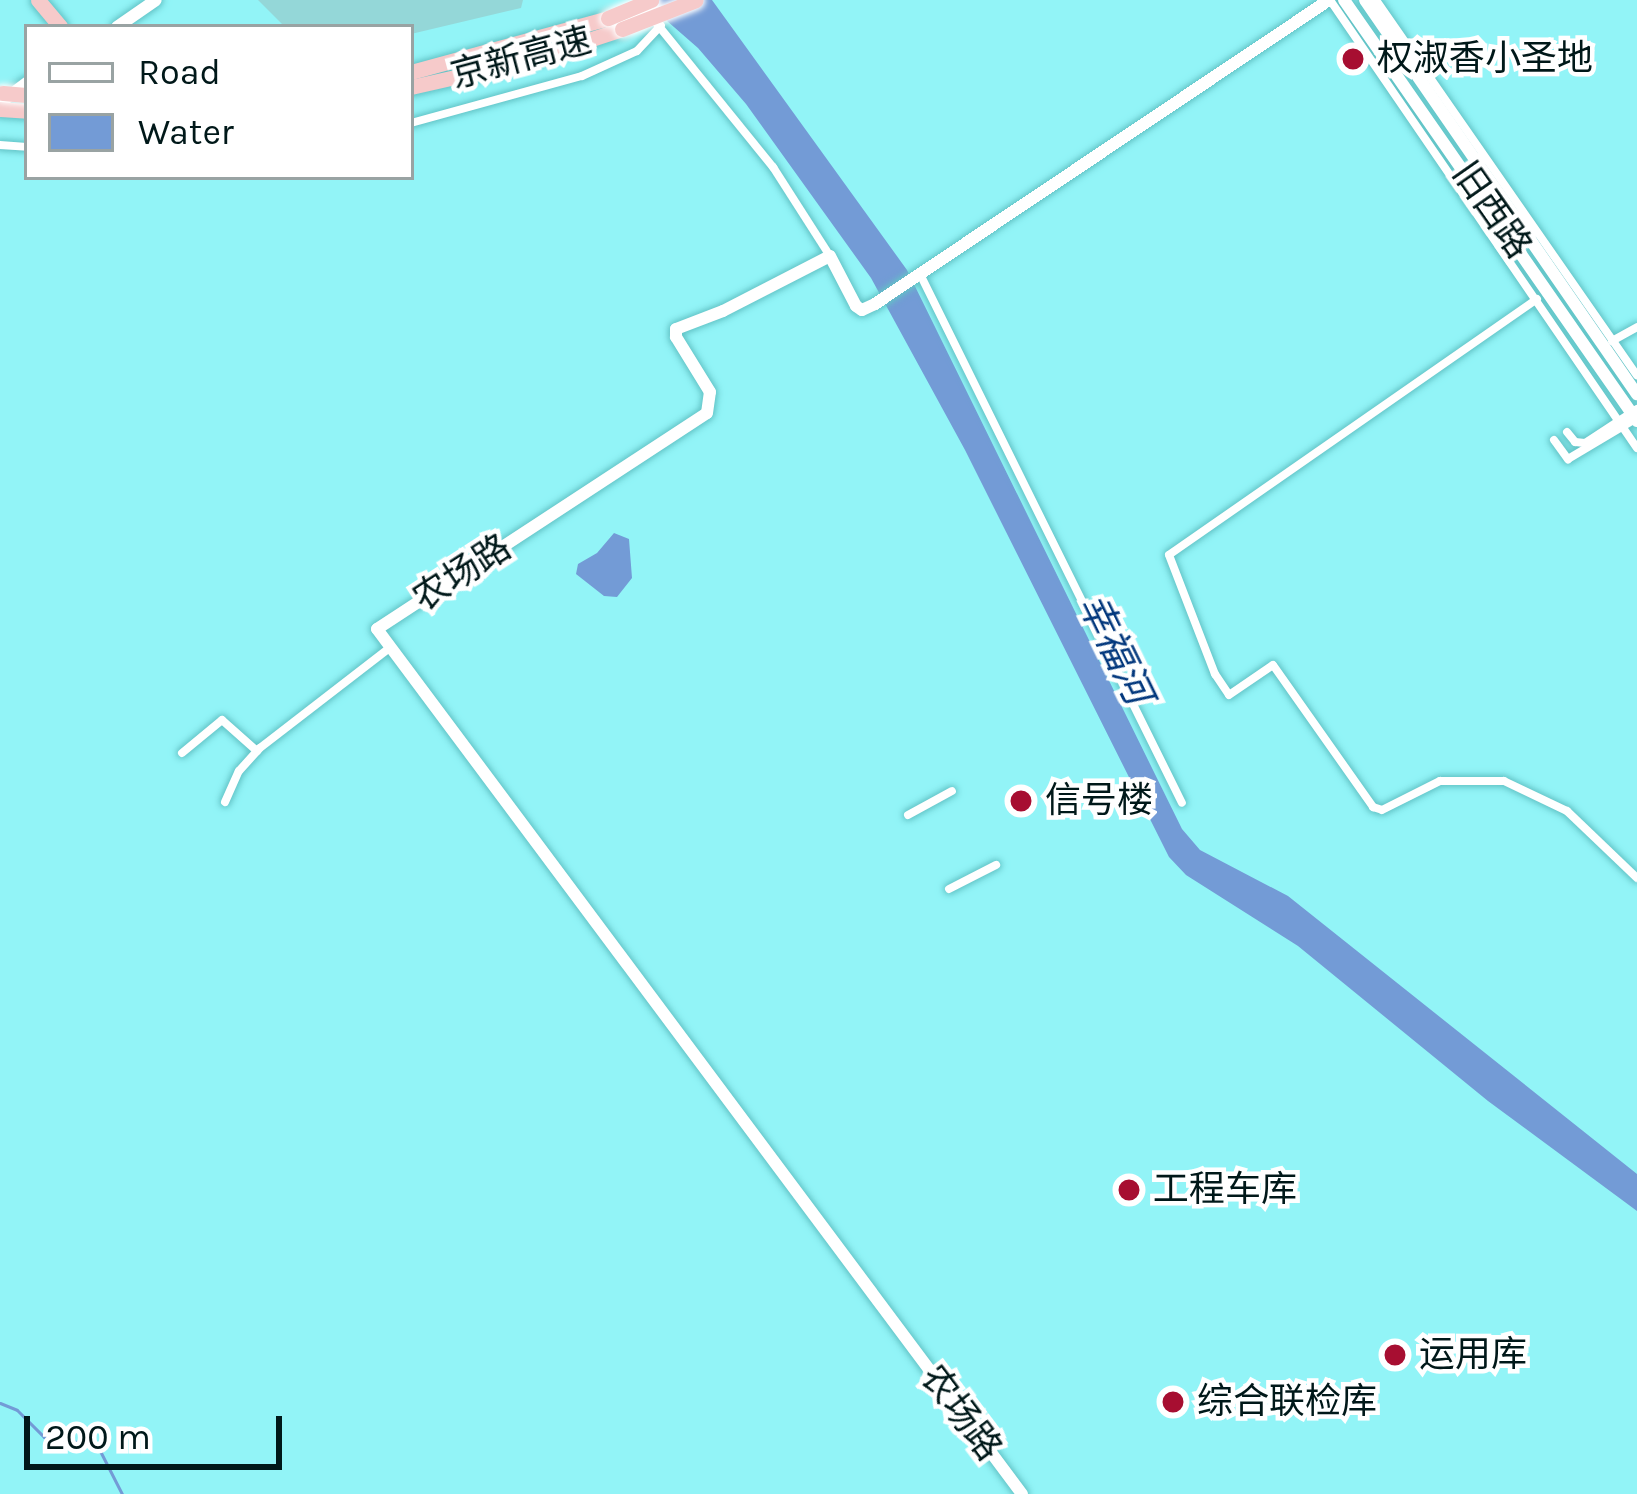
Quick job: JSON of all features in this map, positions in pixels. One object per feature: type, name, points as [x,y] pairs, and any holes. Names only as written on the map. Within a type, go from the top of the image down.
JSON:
[{"type":"highway","points":[[38,0],[58,24]]},
{"type":"highway","name":"京新高速","points":[[414,75],[608,18],[650,0]]},
{"type":"highway","name":"京新高速","points":[[414,75],[521,62],[696,0]]},
{"type":"street","points":[[121,24],[156,0]]},
{"type":"street","points":[[628,0],[661,25],[773,167],[862,310],[1329,0],[1537,299],[1632,418],[1637,448]]},
{"type":"street","name":"旧西路","points":[[1344,0],[1637,394]]},
{"type":"street","name":"旧西路","points":[[1365,0],[1603,347],[1632,418]]},
{"type":"street","points":[[1376,0],[1603,347],[1637,376]]},
{"type":"street","points":[[414,122],[582,76],[637,51],[661,25]]},
{"type":"street","points":[[0,109],[24,86]]},
{"type":"street","name":"农场路","points":[[830,256],[723,311],[676,328],[676,337],[710,392],[707,412],[376,629],[1022,1494]]},
{"type":"street","points":[[918,274],[1182,803]]},
{"type":"street","points":[[1537,299],[1169,555],[1215,674],[1229,695],[1273,665],[1372,807],[1382,810],[1440,781],[1504,782],[1567,812],[1637,878]]},
{"type":"street","points":[[1603,347],[1637,327]]},
{"type":"street","points":[[1567,431],[1575,442],[1585,443],[1632,418]]},
{"type":"street","points":[[1554,440],[1568,459],[1632,418]]},
{"type":"street","points":[[225,802],[239,771],[257,752],[388,649]]},
{"type":"street","points":[[182,753],[222,720],[257,752]]},
{"type":"street","points":[[908,815],[952,791]]},
{"type":"street","points":[[949,889],[996,865]]},
{"type":"shaded area","points":[[258,0],[523,0],[521,8],[414,33],[414,24],[282,24]]},
{"type":"water","points":[[643,0],[712,0],[907,270],[1182,829],[1200,850],[1288,896],[1637,1174],[1637,1211],[1488,1101],[1298,946],[1186,875],[1169,857],[965,450],[871,278],[746,104],[698,48]]},
{"type":"water","points":[[614,533],[629,539],[632,578],[617,597],[604,596],[576,574],[578,564],[597,553]]},
{"type":"waterway","points":[[0,1403],[17,1410],[44,1437],[97,1445],[122,1494]]},
{"type":"place","name":"权淑香小圣地","points":[[1353,59]]},
{"type":"place","name":"信号楼","points":[[1021,801]]},
{"type":"place","name":"工程车库","points":[[1129,1190]]},
{"type":"place","name":"运用库","points":[[1395,1355]]},
{"type":"place","name":"综合联检库","points":[[1173,1402]]},
{"type":"water label","name":"幸福河","points":[[1115,649]]}]
